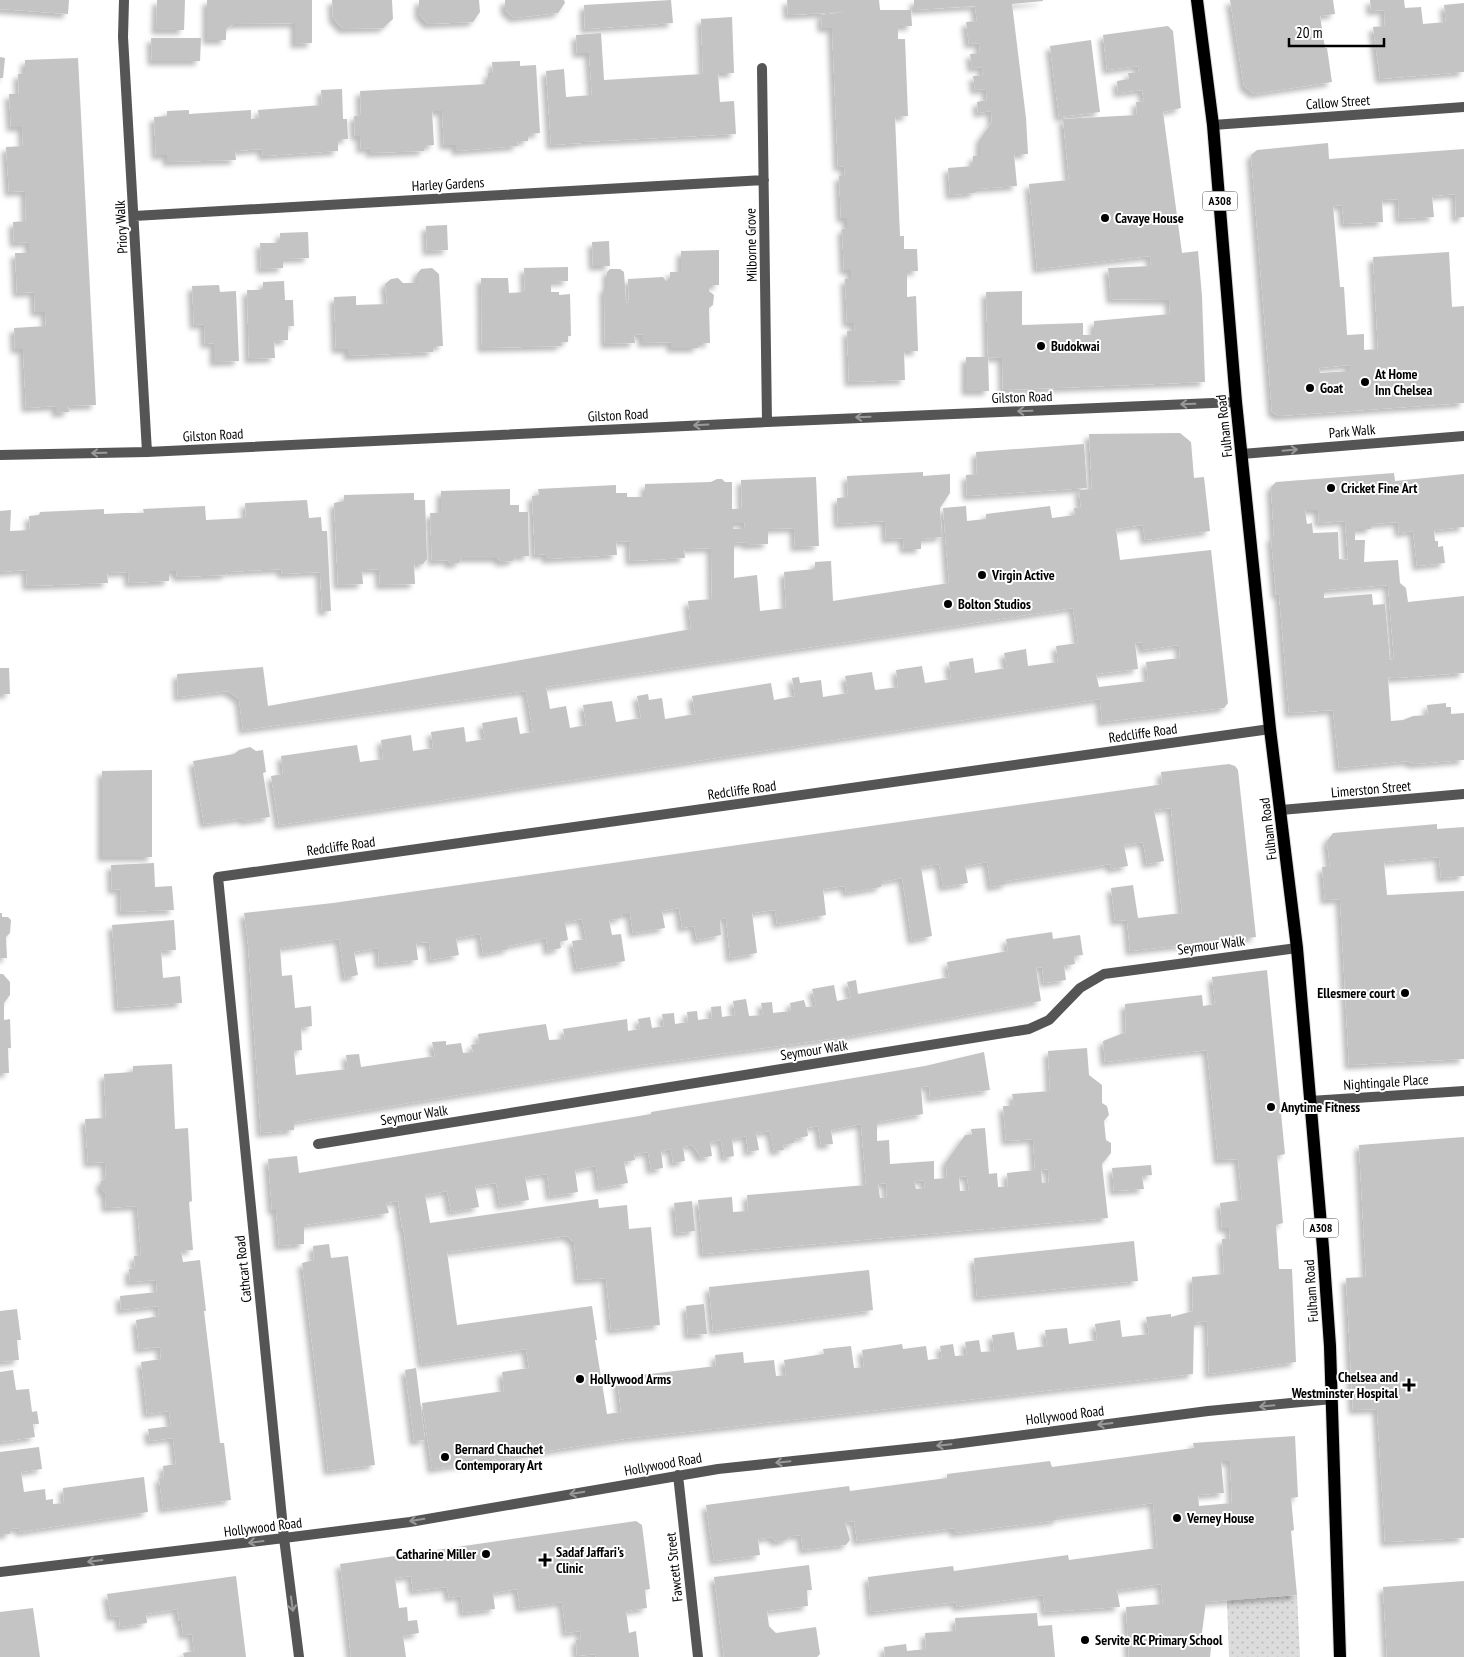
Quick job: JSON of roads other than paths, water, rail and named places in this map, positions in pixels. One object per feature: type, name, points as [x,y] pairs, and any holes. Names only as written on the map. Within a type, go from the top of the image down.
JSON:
[{"type":"main road","name":"Fulham Road","points":[[1197,0],[1213,124],[1236,402],[1270,729],[1297,948],[1323,1248],[1332,1399],[1340,1657]]},
{"type":"street","name":"Priory Walk","points":[[124,0],[123,37],[147,452]]},
{"type":"street","name":"Milborne Grove","points":[[762,68],[767,422]]},
{"type":"street","name":"Callow Street","points":[[1213,124],[1464,107]]},
{"type":"street","name":"Harley Gardens","points":[[134,216],[764,180]]},
{"type":"street","name":"Gilston Road","points":[[0,455],[147,452],[767,422],[1236,402]]},
{"type":"street","name":"Park Walk","points":[[1242,454],[1464,436]]},
{"type":"street","name":"Redcliffe Road","points":[[218,877],[1270,729]]},
{"type":"street","name":"Limerston Street","points":[[1281,810],[1464,794]]},
{"type":"street","name":"Cathcart Road","points":[[218,877],[284,1538],[299,1657]]},
{"type":"street","name":"Seymour Walk","points":[[318,1144],[1029,1029],[1049,1020],[1064,1007],[1080,988],[1104,974],[1297,948]]},
{"type":"street","name":"Nightingale Place","points":[[1310,1101],[1464,1091]]},
{"type":"street","name":"Hollywood Road","points":[[0,1572],[410,1522],[718,1469],[954,1444],[1208,1411],[1332,1399]]},
{"type":"street","name":"Fawcett Street","points":[[678,1475],[698,1657]]},
{"type":"place","name":"Cavaye House","points":[[1105,218]]},
{"type":"place","name":"Budokwai","points":[[1041,346]]},
{"type":"place","name":"At Home Inn Chelsea","points":[[1365,382]]},
{"type":"place","name":"Goat","points":[[1310,388]]},
{"type":"place","name":"Cricket Fine Art","points":[[1331,488]]},
{"type":"place","name":"Virgin Active","points":[[982,575]]},
{"type":"place","name":"Bolton Studios","points":[[948,604]]},
{"type":"place","name":"Ellesmere court","points":[[1405,993]]},
{"type":"place","name":"Anytime Fitness","points":[[1271,1107]]},
{"type":"place","name":"Hollywood Arms","points":[[580,1379]]},
{"type":"place","name":"Chelsea and Westminster Hospital","points":[[1409,1385]]},
{"type":"place","name":"Bernard Chauchet Contemporary Art","points":[[445,1457]]},
{"type":"place","name":"Verney House","points":[[1177,1518]]},
{"type":"place","name":"Catharine Miller","points":[[486,1554]]},
{"type":"place","name":"Sadaf Jaffari's Clinic","points":[[545,1560]]},
{"type":"place","name":"Servite RC Primary School","points":[[1085,1640]]}]
